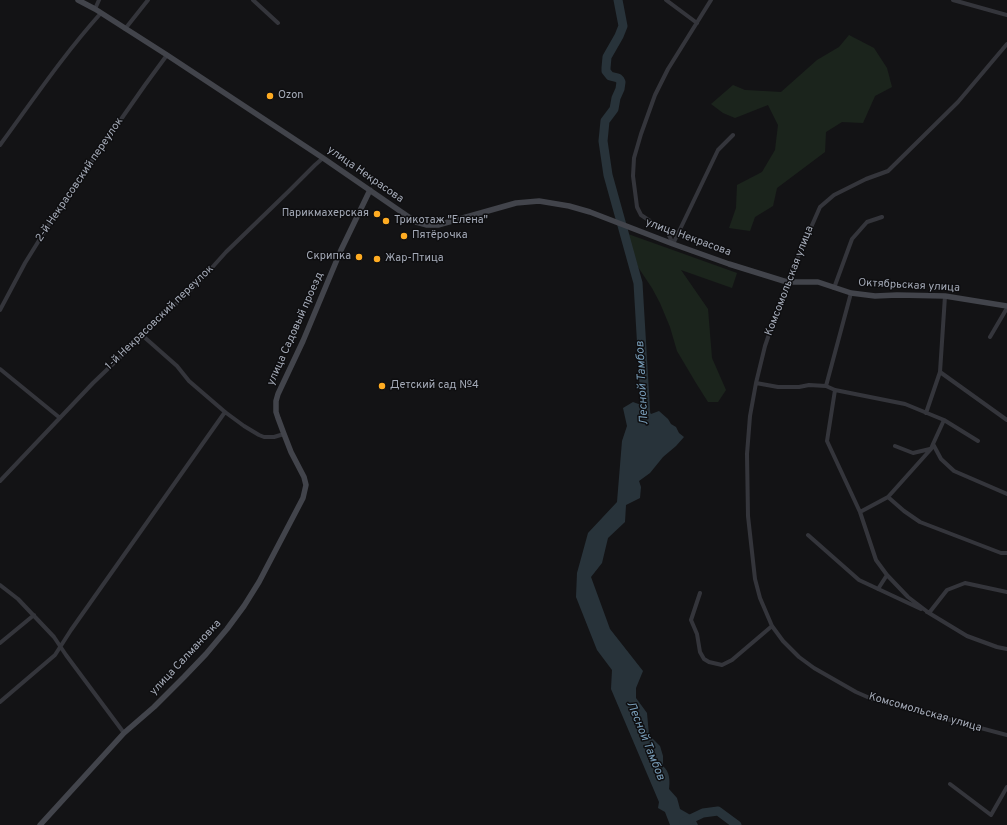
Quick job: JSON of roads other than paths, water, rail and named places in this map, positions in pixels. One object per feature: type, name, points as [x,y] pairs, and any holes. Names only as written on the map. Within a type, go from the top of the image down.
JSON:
[{"type":"street","name":"улица Некрасова","points":[[78,0],[95,9],[167,55],[323,158],[416,222],[427,225],[438,225],[516,203],[539,201],[569,206],[590,212],[729,264],[787,282]]},
{"type":"street","points":[[95,9],[99,0]]},
{"type":"street","points":[[125,28],[148,0]]},
{"type":"street","points":[[253,0],[278,23]]},
{"type":"street","points":[[666,0],[697,23]]},
{"type":"street","points":[[673,244],[667,231],[647,219],[641,214],[637,207],[633,176],[634,158],[655,96],[668,69],[711,0]]},
{"type":"street","points":[[953,0],[1007,15]]},
{"type":"street","points":[[0,145],[76,42],[101,13]]},
{"type":"street","name":"Комсомольская улица","points":[[1007,44],[958,102],[888,171],[866,179],[834,195],[820,207],[787,282],[765,346],[750,416],[747,454],[748,516],[755,579],[760,598],[772,626],[783,641],[799,657],[814,668],[856,692],[872,699],[1007,735]]},
{"type":"street","name":"2-й Некрасовский переулок","points":[[0,310],[25,263],[61,205],[167,55]]},
{"type":"street","points":[[673,244],[718,150],[733,135]]},
{"type":"street","name":"1-й Некрасовский переулок","points":[[0,481],[93,383],[200,281],[227,251],[323,158]]},
{"type":"street","name":"улица Садовый проезд","points":[[284,434],[276,412],[276,401],[278,394],[303,341],[341,250],[370,190]]},
{"type":"street","points":[[834,288],[852,238],[867,222],[882,217]]},
{"type":"street","name":"Октябрьская улица","points":[[787,282],[818,282],[852,293],[875,296],[945,296],[1007,307]]},
{"type":"street","points":[[826,386],[852,293]]},
{"type":"street","points":[[926,413],[940,372],[945,296]]},
{"type":"street","points":[[990,337],[1007,307]]},
{"type":"street","points":[[143,336],[177,366],[189,381],[224,412],[244,426],[259,436],[268,438],[284,434]]},
{"type":"street","points":[[0,369],[60,418]]},
{"type":"street","points":[[940,372],[1007,420]]},
{"type":"street","points":[[756,384],[778,387],[810,385],[826,386],[835,390],[905,404],[944,420],[978,441]]},
{"type":"street","points":[[835,390],[827,441],[860,512],[876,560],[887,575],[908,597],[929,613]]},
{"type":"street","points":[[0,702],[55,655],[224,412]]},
{"type":"street","points":[[860,512],[888,496],[930,449],[944,420]]},
{"type":"street","name":"улица Салмановка","points":[[40,825],[124,733],[154,707],[206,654],[228,629],[244,606],[268,566],[303,498],[305,490],[304,477],[291,452],[284,434]]},
{"type":"street","points":[[933,444],[941,459],[954,471],[1007,494]]},
{"type":"street","points":[[894,446],[913,453],[930,449]]},
{"type":"street","points":[[888,496],[904,511],[920,522],[1001,553],[1007,553]]},
{"type":"street","points":[[808,535],[858,580],[929,613],[967,636],[1007,649]]},
{"type":"street","points":[[878,589],[887,575]]},
{"type":"street","points":[[929,613],[947,590],[965,583],[1007,592]]},
{"type":"street","points":[[0,585],[18,599],[54,637],[124,733]]},
{"type":"street","points":[[700,593],[691,620],[697,634],[700,652],[704,659],[709,662],[722,665],[732,660],[772,626]]},
{"type":"street","points":[[0,643],[34,615]]},
{"type":"street","points":[[950,784],[991,815],[1007,787]]},
{"type":"water","points":[[633,402],[644,406],[651,414],[659,411],[684,437],[663,457],[650,473],[639,481],[641,487],[640,498],[626,505],[625,522],[608,538],[602,563],[591,577],[610,629],[643,671],[636,688],[636,698],[647,713],[649,735],[660,746],[663,756],[663,766],[669,777],[669,789],[677,798],[680,809],[694,817],[698,825],[670,825],[665,812],[658,808],[659,802],[611,689],[612,670],[597,650],[576,597],[577,573],[588,533],[617,502],[622,441],[627,426],[623,408]]},
{"type":"waterway","name":"Лесной Тамбов","points":[[618,0],[623,26],[607,57],[606,71],[610,76],[618,78],[621,82],[614,109],[605,121],[603,141],[608,175],[638,283],[646,418]]},
{"type":"waterway","points":[[684,822],[703,813],[718,811],[737,825]]},
{"type":"place","name":"Ozon","points":[[270,96]]},
{"type":"place","name":"Парикмахерская","points":[[377,214]]},
{"type":"place","name":"Трикотаж \"Елена\"","points":[[386,221]]},
{"type":"place","name":"Пятёрочка","points":[[404,236]]},
{"type":"place","name":"Скрипка","points":[[359,257]]},
{"type":"place","name":"Жар-Птица","points":[[377,259]]},
{"type":"place","name":"Детский сад №4","points":[[382,386]]}]
